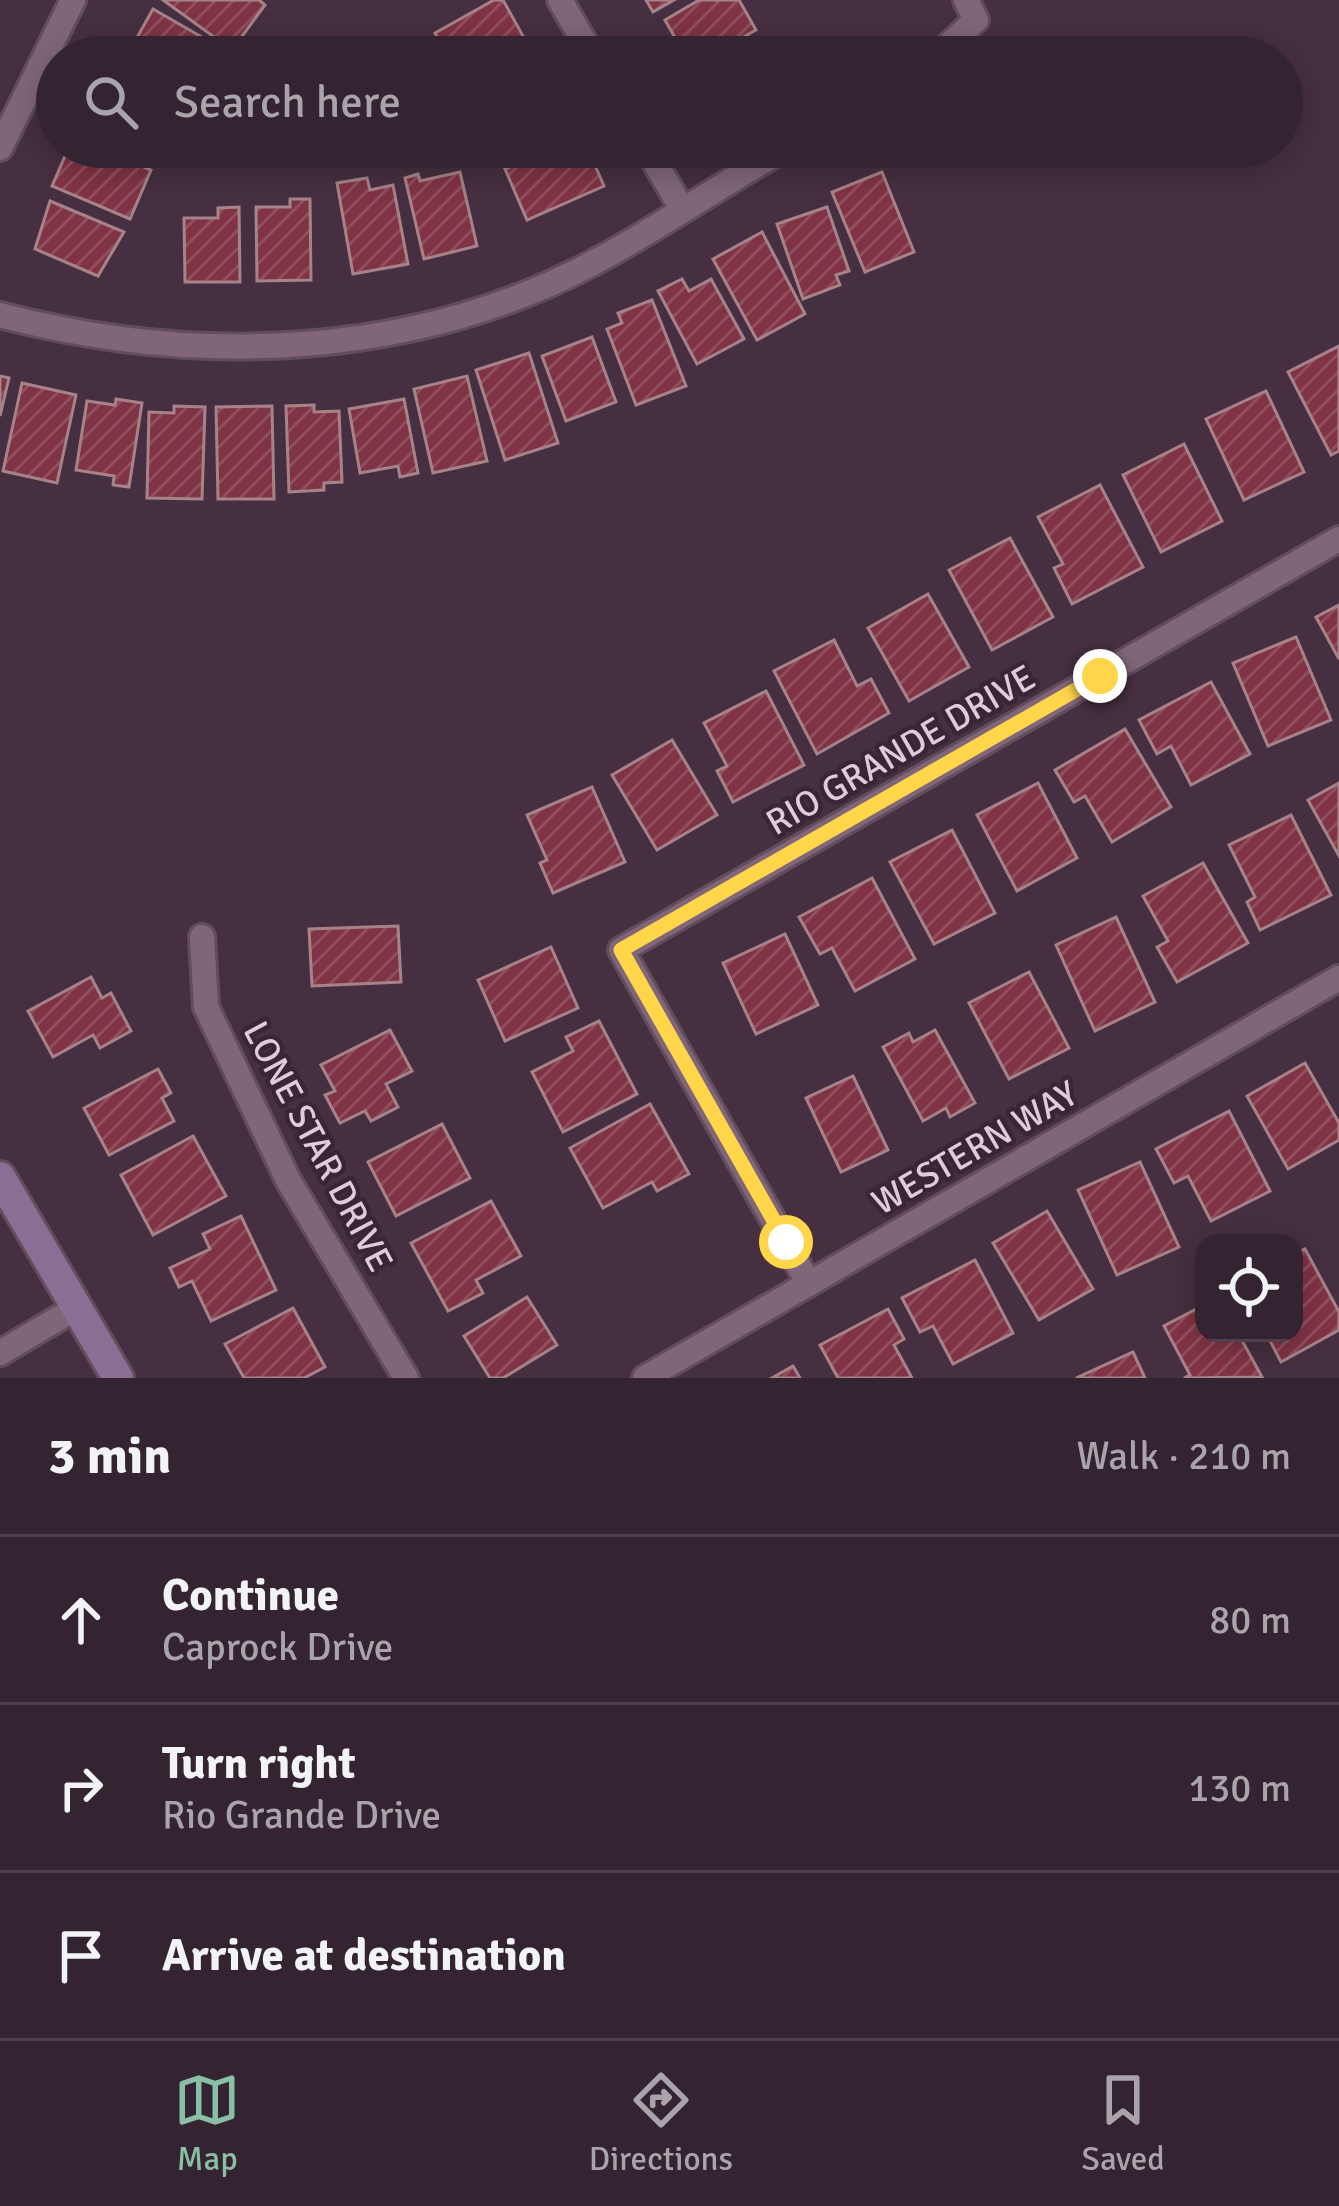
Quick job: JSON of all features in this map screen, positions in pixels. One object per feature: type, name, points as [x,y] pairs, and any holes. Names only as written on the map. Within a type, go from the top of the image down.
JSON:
[{"type":"street","points":[[55,36],[73,0]]},
{"type":"street","points":[[560,0],[581,36]]},
{"type":"street","points":[[952,36],[971,10]]},
{"type":"street","points":[[0,148],[36,75]]},
{"type":"street","points":[[658,168],[681,207]]},
{"type":"street","points":[[0,315],[49,328],[226,348],[330,342],[480,311],[518,297],[590,265],[751,168]]},
{"type":"street","name":"RIO GRANDE DRIVE","points":[[809,1284],[621,950],[1339,539]]},
{"type":"street","name":"LONE STAR DRIVE","points":[[202,937],[206,1007],[288,1180],[406,1378]]},
{"type":"street","name":"WESTERN WAY","points":[[645,1378],[1339,978]]},
{"type":"street","points":[[0,1177],[118,1378]]},
{"type":"street","points":[[0,1353],[76,1309]]},
{"type":"building","points":[[163,0],[259,0],[265,5],[242,36],[213,36]]},
{"type":"building","points":[[494,0],[503,0],[523,36],[437,36]]},
{"type":"building","points":[[646,0],[674,0],[653,12]]},
{"type":"building","points":[[699,0],[739,0],[756,30],[745,36],[674,36],[665,20]]},
{"type":"building","points":[[153,9],[200,36],[138,36]]},
{"type":"building","points":[[60,168],[151,170],[130,219],[52,186]]},
{"type":"building","points":[[596,168],[604,186],[527,220],[505,169]]},
{"type":"building","points":[[460,172],[477,246],[424,259],[405,178],[418,174],[420,181]]},
{"type":"building","points":[[882,172],[914,252],[865,272],[832,192]]},
{"type":"building","points":[[367,178],[370,190],[393,185],[408,264],[353,274],[337,183]]},
{"type":"building","points":[[290,199],[310,199],[311,280],[257,281],[256,207],[290,207]]},
{"type":"building","points":[[50,201],[124,232],[98,276],[35,249]]},
{"type":"building","points":[[239,207],[240,282],[185,282],[184,218],[218,218],[218,208]]},
{"type":"building","points":[[827,207],[849,271],[836,275],[840,285],[803,299],[777,224]]},
{"type":"building","points":[[762,232],[805,314],[757,340],[713,259]]},
{"type":"building","points":[[682,279],[689,291],[711,279],[744,339],[697,364],[658,291]]},
{"type":"building","points":[[652,300],[686,386],[636,405],[607,329],[622,323],[618,313]]},
{"type":"building","points":[[592,337],[616,402],[566,421],[542,356]]},
{"type":"building","points":[[1339,346],[1339,451],[1331,455],[1288,372]]},
{"type":"building","points":[[529,353],[558,443],[505,460],[476,370]]},
{"type":"building","points":[[0,376],[9,378],[0,416]]},
{"type":"building","points":[[467,376],[487,461],[433,473],[414,389]]},
{"type":"building","points":[[22,383],[76,395],[57,483],[3,471]]},
{"type":"building","points":[[1266,391],[1304,472],[1244,500],[1206,419]]},
{"type":"building","points":[[116,399],[142,403],[129,487],[113,485],[114,476],[76,470],[87,401],[115,405]]},
{"type":"building","points":[[404,399],[418,473],[400,477],[398,466],[360,473],[349,409]]},
{"type":"building","points":[[314,405],[314,412],[339,411],[342,482],[324,483],[324,490],[289,492],[286,406]]},
{"type":"building","points":[[174,406],[205,407],[202,499],[147,498],[149,412],[174,413]]},
{"type":"building","points":[[272,406],[274,499],[218,499],[216,407]]},
{"type":"building","points":[[1184,444],[1222,521],[1161,552],[1123,475]]},
{"type":"building","points":[[1100,485],[1143,567],[1072,604],[1054,568],[1063,564],[1038,517]]},
{"type":"building","points":[[1010,538],[1053,617],[992,650],[949,570]]},
{"type":"building","points":[[928,594],[969,667],[909,701],[868,628]]},
{"type":"building","points":[[1339,605],[1339,659],[1316,617]]},
{"type":"building","points":[[1296,637],[1331,720],[1268,746],[1233,663]]},
{"type":"building","points":[[834,640],[857,686],[871,679],[889,713],[817,754],[774,671]]},
{"type":"building","points":[[1211,682],[1250,754],[1191,785],[1171,746],[1157,754],[1139,720]]},
{"type":"building","points":[[766,691],[804,765],[733,802],[717,771],[727,766],[704,723]]},
{"type":"building","points":[[1125,729],[1171,807],[1112,842],[1085,796],[1074,802],[1055,770]]},
{"type":"building","points":[[672,740],[717,815],[657,850],[612,775]]},
{"type":"building","points":[[1038,783],[1077,858],[1017,891],[977,815]]},
{"type":"building","points":[[1339,783],[1339,856],[1308,800]]},
{"type":"building","points":[[592,787],[625,862],[553,893],[540,863],[547,860],[527,815]]},
{"type":"building","points":[[1291,815],[1331,895],[1260,930],[1247,902],[1255,897],[1229,845]]},
{"type":"building","points":[[952,830],[995,913],[934,944],[890,862]]},
{"type":"building","points":[[1203,863],[1248,943],[1177,982],[1157,947],[1168,941],[1143,896]]},
{"type":"building","points":[[872,878],[915,959],[855,991],[832,948],[820,954],[799,917]]},
{"type":"building","points":[[1116,917],[1155,1002],[1095,1031],[1056,945]]},
{"type":"building","points":[[398,926],[401,982],[312,986],[309,929]]},
{"type":"building","points":[[785,934],[818,1005],[756,1034],[723,963]]},
{"type":"building","points":[[551,947],[578,1008],[505,1041],[478,980]]},
{"type":"building","points":[[1029,972],[1069,1048],[1009,1079],[969,1003]]},
{"type":"building","points":[[91,977],[102,998],[111,993],[131,1031],[100,1048],[93,1035],[53,1057],[28,1011]]},
{"type":"building","points":[[599,1021],[637,1094],[563,1132],[532,1072],[573,1051],[566,1037]]},
{"type":"building","points":[[390,1030],[412,1071],[386,1084],[398,1107],[371,1121],[365,1111],[340,1123],[325,1095],[335,1091],[321,1065]]},
{"type":"building","points":[[935,1030],[975,1103],[950,1117],[946,1108],[923,1121],[883,1047],[909,1033],[913,1042]]},
{"type":"building","points":[[1305,1063],[1339,1123],[1339,1140],[1288,1169],[1247,1096]]},
{"type":"building","points":[[158,1069],[171,1093],[162,1098],[174,1121],[109,1155],[84,1108]]},
{"type":"building","points":[[853,1076],[888,1150],[841,1172],[806,1098]]},
{"type":"building","points":[[650,1104],[689,1174],[657,1191],[652,1182],[603,1208],[570,1148]]},
{"type":"building","points":[[1229,1111],[1270,1191],[1211,1221],[1188,1176],[1174,1183],[1156,1149]]},
{"type":"building","points":[[442,1124],[470,1178],[396,1216],[368,1162]]},
{"type":"building","points":[[193,1136],[226,1196],[153,1235],[121,1175]]},
{"type":"building","points":[[1140,1162],[1179,1247],[1117,1275],[1078,1190]]},
{"type":"building","points":[[491,1201],[521,1256],[476,1280],[483,1293],[448,1311],[411,1243]]},
{"type":"building","points":[[1047,1211],[1093,1289],[1039,1320],[993,1243]]},
{"type":"building","points":[[241,1216],[276,1290],[211,1321],[192,1281],[179,1287],[170,1268],[210,1249],[203,1234]]},
{"type":"building","points":[[1303,1250],[1339,1312],[1339,1330],[1281,1362],[1271,1342],[1303,1342]]},
{"type":"building","points":[[975,1260],[1013,1333],[953,1364],[933,1326],[920,1332],[902,1298]]},
{"type":"building","points":[[527,1297],[557,1345],[503,1378],[490,1378],[464,1336]]},
{"type":"building","points":[[293,1308],[325,1367],[304,1378],[244,1378],[225,1344]]},
{"type":"building","points":[[888,1309],[904,1339],[894,1345],[912,1378],[838,1378],[820,1345]]},
{"type":"building","points":[[1195,1310],[1195,1342],[1243,1342],[1262,1377],[1184,1378],[1190,1375],[1164,1326]]},
{"type":"building","points":[[1133,1352],[1145,1378],[1076,1378]]},
{"type":"building","points":[[793,1366],[800,1378],[772,1378]]},
{"type":"route","points":[[786,1242],[621,950],[1100,676]]}]
